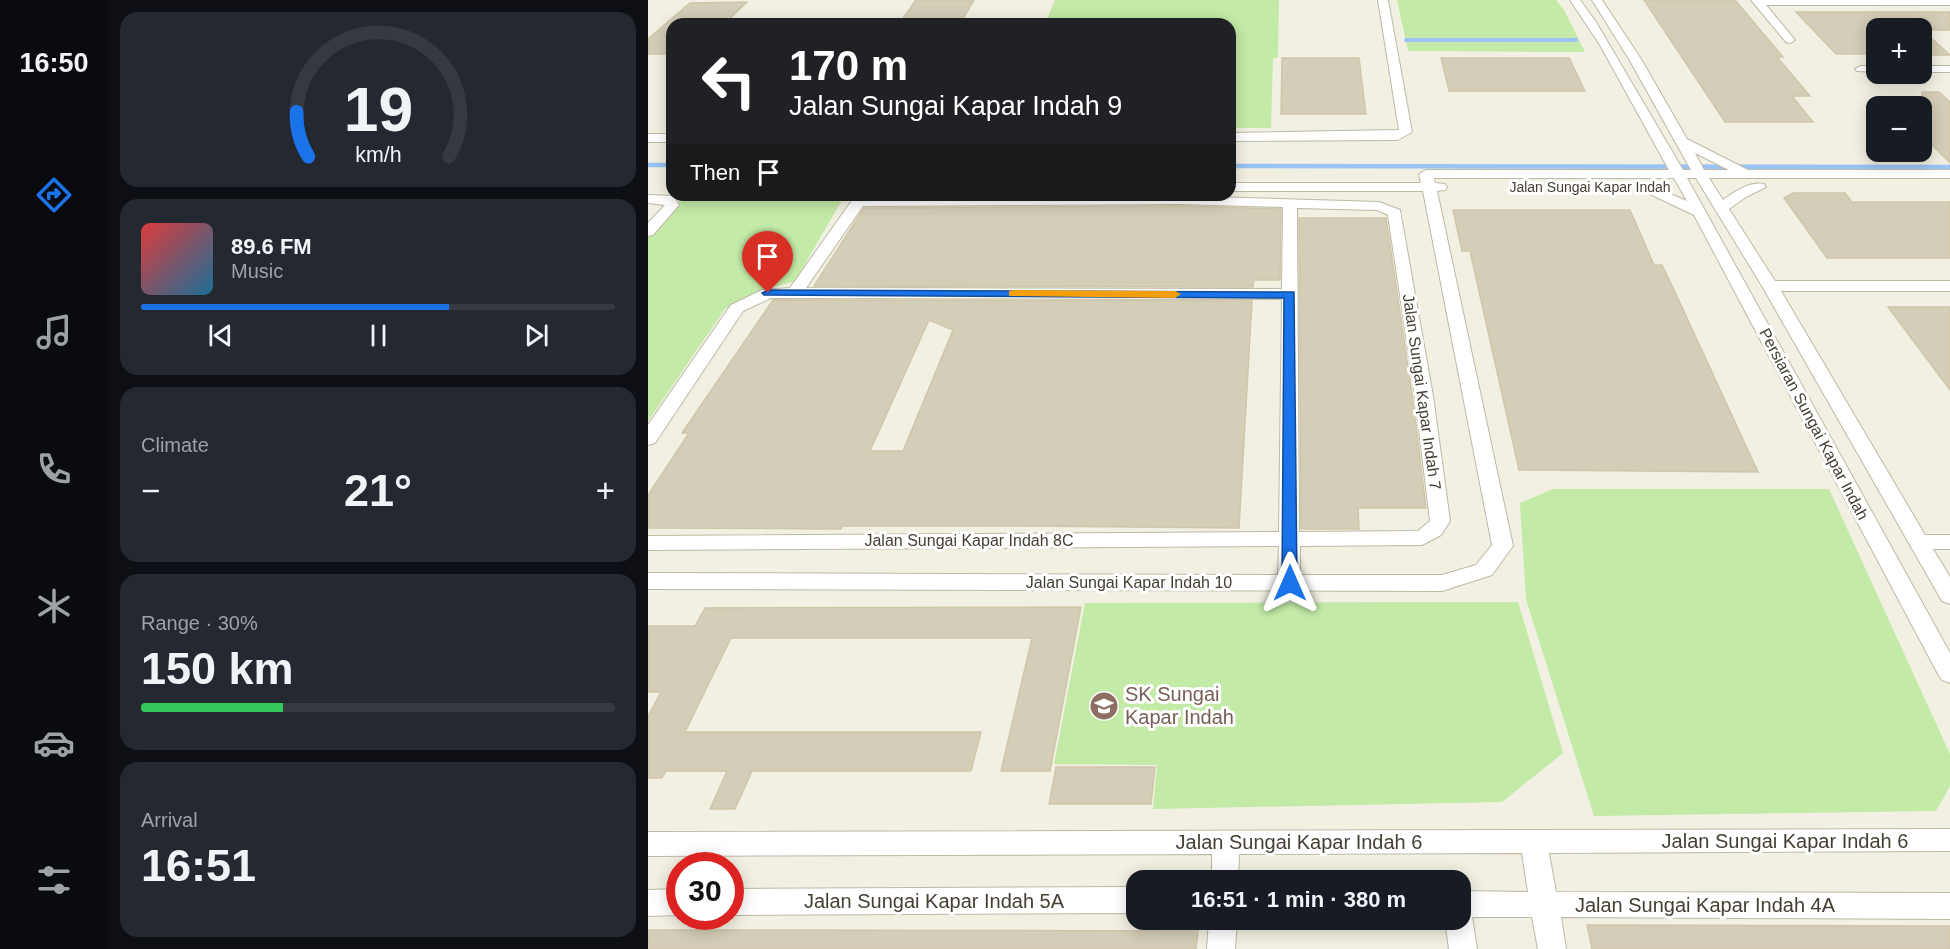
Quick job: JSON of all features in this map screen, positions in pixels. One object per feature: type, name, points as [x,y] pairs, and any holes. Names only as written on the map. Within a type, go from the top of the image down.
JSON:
[{"type":"street","points":[[1236,137],[1398,136],[1406,132],[1383,0]]},
{"type":"street","name":"Persiaran Sungai Kapar Indah","points":[[1575,0],[1593,23],[1699,212],[1950,674]]},
{"type":"street","name":"Persiaran Sungai Kapar Indah","points":[[1598,0],[1770,286],[1950,596]]},
{"type":"street","points":[[1757,1],[1950,2]]},
{"type":"street","points":[[1757,1],[1790,40]]},
{"type":"street","points":[[1861,69],[1866,69]]},
{"type":"street","points":[[1932,69],[1950,69]]},
{"type":"street","points":[[648,138],[666,138]]},
{"type":"street","points":[[1682,142],[1748,174]]},
{"type":"street","points":[[1628,174],[1654,162],[1660,155],[1661,146]]},
{"type":"street","name":"Jalan Sungai Kapar Indah","points":[[1427,180],[1642,187],[1677,173]]},
{"type":"street","name":"Jalan Sungai Kapar Indah","points":[[1236,187],[1677,173],[1950,174]]},
{"type":"street","name":"Jalan Sungai Kapar Indah","points":[[1700,173],[1760,187],[1950,187]]},
{"type":"street","name":"Jalan Sungai Kapar Indah 10","points":[[648,581],[1442,583],[1484,570],[1503,546],[1427,180]]},
{"type":"street","points":[[648,187],[666,187]]},
{"type":"street","points":[[1642,187],[1699,212]]},
{"type":"street","points":[[1722,208],[1741,194],[1760,187]]},
{"type":"street","points":[[648,199],[666,199]]},
{"type":"street","points":[[648,232],[672,205],[669,201]]},
{"type":"street","points":[[795,293],[858,202],[1290,203],[1290,583]]},
{"type":"street","name":"Jalan Sungai Kapar Indah 7","points":[[1290,203],[1379,206],[1395,213],[1424,396],[1440,521],[1434,530],[1422,538],[1290,538]]},
{"type":"street","points":[[1770,286],[1950,286]]},
{"type":"street","points":[[648,440],[737,308],[768,293],[1290,294]]},
{"type":"street","name":"Jalan Sungai Kapar Indah 8C","points":[[648,543],[1290,538]]},
{"type":"street","points":[[1920,542],[1950,542]]},
{"type":"street","name":"Jalan Sungai Kapar Indah 6","points":[[648,844],[1950,840]]},
{"type":"street","points":[[1226,870],[1227,842]]},
{"type":"street","points":[[1534,843],[1552,949]]},
{"type":"street","name":"Jalan Sungai Kapar Indah 5A","points":[[744,902],[1126,900]]},
{"type":"street","points":[[648,903],[666,902]]},
{"type":"street","name":"Jalan Sungai Kapar Indah 4A","points":[[1471,904],[1950,906]]},
{"type":"street","points":[[1221,949],[1222,930]]},
{"type":"street","points":[[1460,930],[1463,949]]},
{"type":"green space","points":[[1055,0],[1279,0],[1278,57],[1273,59],[1271,128],[1236,128],[1236,18],[1048,18]]},
{"type":"green space","points":[[1397,0],[1556,0],[1564,10],[1585,52],[1408,51]]},
{"type":"green space","points":[[679,201],[842,201],[795,281],[754,293],[725,309],[648,421],[648,237]]},
{"type":"green space","points":[[1553,489],[1829,489],[1950,754],[1950,786],[1936,811],[1594,816],[1526,599],[1520,503]]},
{"type":"green space","points":[[1518,602],[1563,753],[1502,802],[1153,809],[1157,765],[1054,764],[1085,603]]},
{"type":"building","points":[[916,0],[974,0],[964,18],[903,18]]},
{"type":"building","points":[[1644,0],[1735,0],[1783,57],[1777,57],[1810,96],[1792,96],[1813,122],[1725,122]]},
{"type":"building","points":[[747,2],[730,18],[672,18],[690,3]]},
{"type":"building","points":[[1796,12],[1950,12],[1950,30],[1932,30],[1932,18],[1866,18],[1866,54],[1836,54]]},
{"type":"building","points":[[666,24],[666,54],[648,54],[648,39]]},
{"type":"building","points":[[1932,39],[1950,55],[1932,55]]},
{"type":"building","points":[[1282,58],[1359,58],[1366,114],[1281,114]]},
{"type":"building","points":[[1441,58],[1569,58],[1585,91],[1449,91]]},
{"type":"building","points":[[1922,92],[1939,92],[1950,102],[1950,163],[1932,145],[1932,96],[1922,96]]},
{"type":"building","points":[[1793,193],[1845,193],[1852,202],[1950,202],[1950,258],[1827,258],[1784,198]]},
{"type":"building","points":[[1181,206],[1281,209],[1280,280],[1254,280],[1253,287],[814,286],[864,208]]},
{"type":"building","points":[[1453,210],[1630,210],[1654,265],[1662,265],[1758,472],[1519,470],[1470,251],[1462,251]]},
{"type":"building","points":[[1299,218],[1386,218],[1426,508],[1358,508],[1359,529],[1301,529]]},
{"type":"building","points":[[773,300],[1252,301],[1239,528],[842,526],[841,529],[648,528],[648,495],[689,433],[682,433]],"holes":[[[929,320],[953,330],[903,451],[870,451]]]},
{"type":"building","points":[[1888,307],[1950,307],[1950,390]]},
{"type":"building","points":[[1081,607],[1050,771],[1001,771],[1032,638],[731,638],[685,732],[981,732],[971,771],[752,771],[735,809],[710,809],[727,771],[666,771],[662,778],[648,778],[648,716],[661,692],[648,692],[648,626],[695,626],[705,608]]},
{"type":"building","points":[[1056,767],[1155,767],[1151,804],[1049,804]]},
{"type":"building","points":[[1587,925],[1950,926],[1950,949],[1592,949]]},
{"type":"building","points":[[648,930],[1198,931],[1196,949],[648,949]]},
{"type":"waterway","points":[[1406,40],[1576,40]]},
{"type":"waterway","points":[[648,165],[666,165]]},
{"type":"waterway","points":[[1236,166],[1950,167]]},
{"type":"slow traffic","points":[[1013,294],[1175,294]]},
{"type":"place","name":"SK Sungai Kapar Indah","points":[[1104,706]]},
{"type":"route","points":[[768,293],[1290,294],[1290,583]]}]
